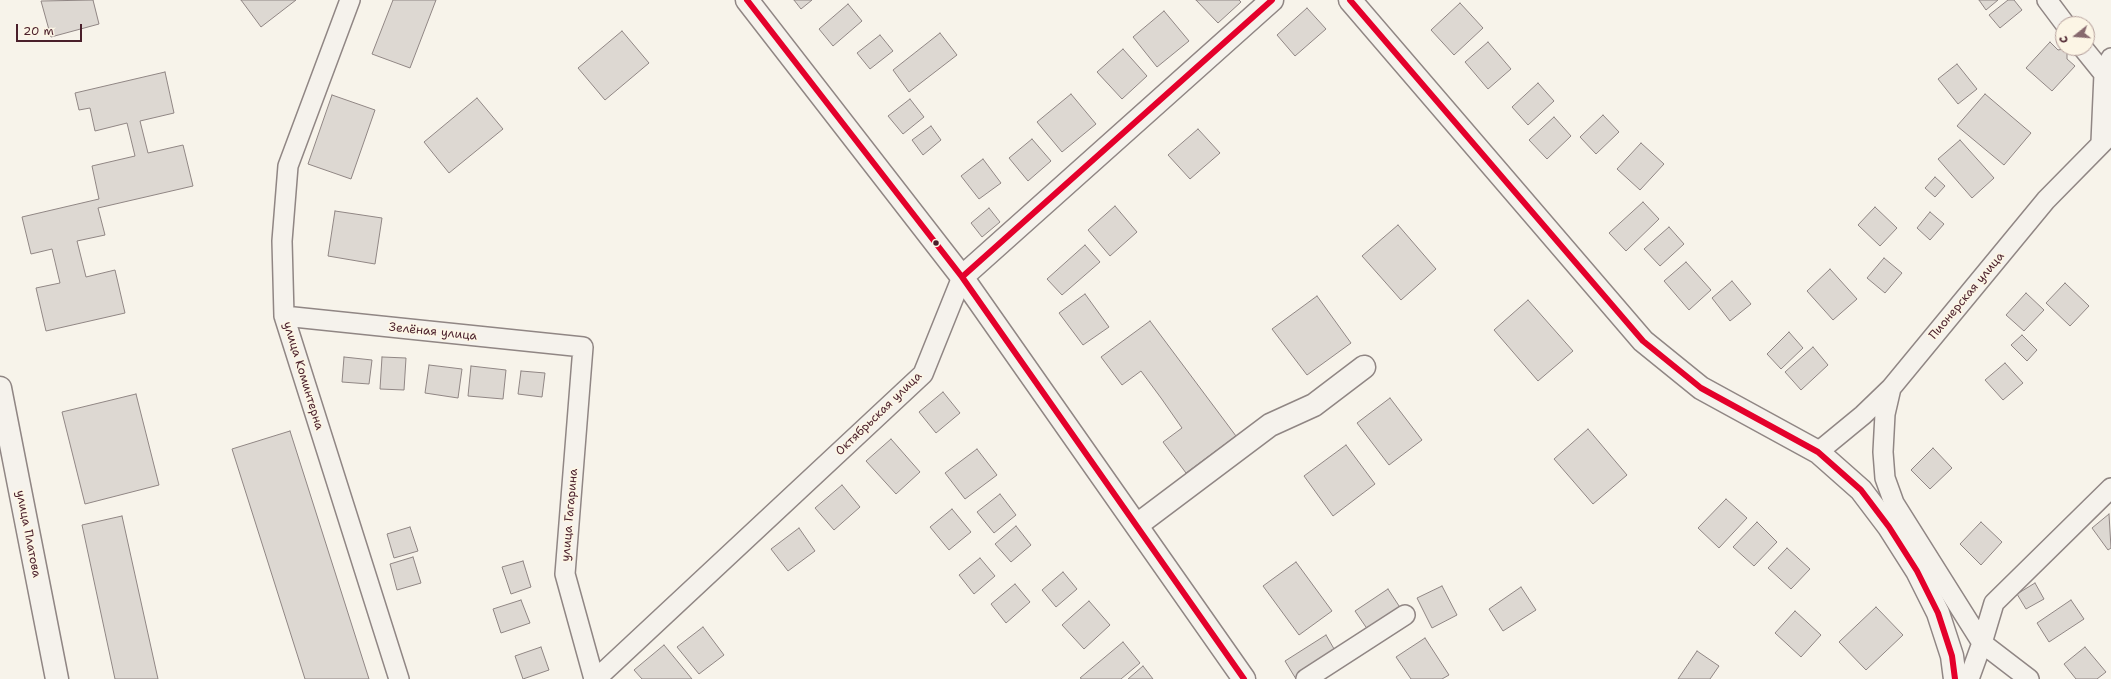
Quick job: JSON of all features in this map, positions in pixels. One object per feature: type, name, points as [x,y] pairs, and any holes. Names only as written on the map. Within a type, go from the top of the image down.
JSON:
[{"type":"main road","points":[[747,0],[962,277],[1244,679]]},
{"type":"main road","name":"Октябрьская улица","points":[[962,277],[1272,0]]},
{"type":"main road","points":[[1350,0],[1643,341],[1701,388],[1818,452],[1861,490],[1889,527],[1917,571],[1938,613],[1952,656],[1955,679]]},
{"type":"main road","points":[[1137,525],[1270,425],[1314,405],[1364,367]]},
{"type":"main road","name":"улица Платова","points":[[0,388],[57,679]]},
{"type":"street","name":"улица Коминтерна","points":[[350,0],[288,166],[282,241],[284,316],[399,679]]},
{"type":"street","points":[[2047,0],[2059,16]]},
{"type":"street","points":[[2094,56],[2107,66],[2106,138]]},
{"type":"street","name":"Пионерская улица","points":[[1818,452],[1863,415],[1891,388],[2046,200],[2106,138]]},
{"type":"street","name":"Октябрьская улица","points":[[595,679],[923,374],[962,277]]},
{"type":"street","name":"Зелёная улица","points":[[284,316],[583,347]]},
{"type":"street","name":"улица Гагарина","points":[[583,347],[565,574],[595,679]]},
{"type":"street","points":[[1891,388],[1885,414],[1883,452],[1885,478],[1894,503],[1982,643],[2029,679]]},
{"type":"street","points":[[1969,679],[1994,603],[2111,488]]},
{"type":"street","points":[[1306,679],[1405,615]]},
{"type":"building","points":[[93,0],[99,24],[51,37],[41,1]]},
{"type":"building","points":[[241,0],[296,0],[261,27]]},
{"type":"building","points":[[393,0],[436,0],[410,68],[372,54]]},
{"type":"building","points":[[794,0],[812,0],[801,9]]},
{"type":"building","points":[[1196,0],[1239,0],[1241,2],[1218,23]]},
{"type":"building","points":[[1979,0],[1998,0],[1986,10]]},
{"type":"building","points":[[2008,0],[2014,0],[2022,10],[2000,28],[1989,15]]},
{"type":"building","points":[[1460,3],[1483,28],[1454,55],[1431,30]]},
{"type":"building","points":[[848,4],[862,21],[833,46],[819,29]]},
{"type":"building","points":[[1307,8],[1326,29],[1295,56],[1277,35]]},
{"type":"building","points":[[1164,11],[1189,41],[1157,67],[1133,37]]},
{"type":"building","points":[[622,31],[649,63],[605,100],[578,68]]},
{"type":"building","points":[[940,33],[957,55],[909,92],[893,70]]},
{"type":"building","points":[[880,35],[893,51],[870,69],[857,53]]},
{"type":"building","points":[[1488,42],[1511,69],[1488,89],[1465,62]]},
{"type":"building","points":[[2050,42],[2055,47],[2055,56],[2067,56],[2067,59],[2075,66],[2052,91],[2026,68]]},
{"type":"building","points":[[1123,49],[1147,76],[1122,99],[1097,72]]},
{"type":"building","points":[[1957,64],[1977,89],[1958,104],[1938,79]]},
{"type":"building","points":[[165,72],[174,113],[140,121],[148,153],[183,145],[193,186],[98,208],[105,235],[77,241],[86,277],[115,270],[125,313],[46,331],[36,288],[60,283],[52,249],[31,254],[22,217],[99,199],[92,166],[135,156],[127,123],[95,131],[90,108],[79,110],[75,93]]},
{"type":"building","points":[[1538,83],[1554,101],[1528,125],[1512,107]]},
{"type":"building","points":[[1071,94],[1096,124],[1062,152],[1037,122]]},
{"type":"building","points":[[1985,94],[2031,133],[2004,165],[1957,126]]},
{"type":"building","points":[[332,95],[375,110],[351,179],[308,164]]},
{"type":"building","points":[[477,98],[503,129],[449,173],[424,142]]},
{"type":"building","points":[[910,99],[924,117],[903,134],[888,116]]},
{"type":"building","points":[[1603,115],[1619,132],[1596,154],[1580,137]]},
{"type":"building","points":[[1554,117],[1571,136],[1547,159],[1529,140]]},
{"type":"building","points":[[931,126],[941,140],[923,155],[912,140]]},
{"type":"building","points":[[1198,129],[1220,153],[1190,179],[1168,155]]},
{"type":"building","points":[[1032,139],[1051,161],[1028,181],[1009,158]]},
{"type":"building","points":[[1960,140],[1994,178],[1972,198],[1938,159]]},
{"type":"building","points":[[1641,143],[1664,164],[1640,190],[1617,169]]},
{"type":"building","points":[[983,159],[1001,183],[979,199],[961,176]]},
{"type":"building","points":[[1935,177],[1945,186],[1935,197],[1925,188]]},
{"type":"building","points":[[1643,202],[1659,219],[1626,251],[1609,233]]},
{"type":"building","points":[[1115,206],[1137,232],[1110,256],[1088,230]]},
{"type":"building","points":[[1875,207],[1897,228],[1880,246],[1858,225]]},
{"type":"building","points":[[989,208],[1000,222],[982,237],[971,223]]},
{"type":"building","points":[[335,211],[382,218],[375,264],[328,256]]},
{"type":"building","points":[[1930,212],[1944,224],[1930,240],[1917,228]]},
{"type":"building","points":[[1398,225],[1436,269],[1401,300],[1362,256]]},
{"type":"building","points":[[1669,227],[1684,244],[1660,266],[1644,249]]},
{"type":"building","points":[[1085,245],[1100,262],[1062,295],[1047,279]]},
{"type":"building","points":[[1884,258],[1902,273],[1885,293],[1867,278]]},
{"type":"building","points":[[1686,262],[1711,290],[1689,310],[1664,281]]},
{"type":"building","points":[[1830,269],[1857,299],[1833,320],[1807,291]]},
{"type":"building","points":[[1732,281],[1751,304],[1730,321],[1712,298]]},
{"type":"building","points":[[2065,283],[2089,306],[2070,326],[2046,303]]},
{"type":"building","points":[[2026,293],[2044,310],[2024,331],[2006,315]]},
{"type":"building","points":[[1085,294],[1109,327],[1083,345],[1059,313]]},
{"type":"building","points":[[1317,296],[1351,343],[1307,375],[1272,329]]},
{"type":"building","points":[[1528,300],[1573,351],[1538,381],[1494,330]]},
{"type":"building","points":[[1150,321],[1236,436],[1186,473],[1163,442],[1182,428],[1161,398],[1141,371],[1122,385],[1101,357]]},
{"type":"building","points":[[1789,332],[1803,348],[1781,369],[1767,354]]},
{"type":"building","points":[[2022,335],[2037,350],[2027,361],[2011,345]]},
{"type":"building","points":[[1813,347],[1828,365],[1801,390],[1785,372]]},
{"type":"building","points":[[344,357],[372,360],[369,384],[342,382]]},
{"type":"building","points":[[382,357],[406,358],[404,390],[380,389]]},
{"type":"building","points":[[2005,363],[2023,383],[2003,400],[1985,380]]},
{"type":"building","points":[[429,365],[462,369],[458,398],[425,393]]},
{"type":"building","points":[[471,366],[506,370],[503,399],[468,396]]},
{"type":"building","points":[[521,371],[545,373],[542,397],[518,394]]},
{"type":"building","points":[[943,392],[960,413],[936,433],[919,412]]},
{"type":"building","points":[[136,394],[159,485],[85,504],[62,412]]},
{"type":"building","points":[[1390,398],[1422,440],[1389,465],[1357,423]]},
{"type":"building","points":[[1588,429],[1627,475],[1593,504],[1554,459]]},
{"type":"building","points":[[290,431],[369,679],[305,679],[232,449]]},
{"type":"building","points":[[891,439],[920,472],[896,494],[866,461]]},
{"type":"building","points":[[1346,445],[1375,484],[1333,516],[1304,476]]},
{"type":"building","points":[[1933,448],[1952,468],[1930,489],[1911,470]]},
{"type":"building","points":[[977,449],[997,475],[965,499],[945,473]]},
{"type":"building","points":[[842,485],[860,507],[834,530],[815,508]]},
{"type":"building","points":[[1000,494],[1016,515],[994,533],[977,512]]},
{"type":"building","points":[[1726,499],[1747,518],[1719,548],[1698,528]]},
{"type":"building","points":[[952,509],[971,532],[949,550],[930,527]]},
{"type":"building","points":[[2109,514],[2111,548],[2108,550],[2092,528]]},
{"type":"building","points":[[122,516],[158,679],[115,679],[82,525]]},
{"type":"building","points":[[1757,522],[1777,542],[1754,566],[1733,547]]},
{"type":"building","points":[[1981,522],[2002,542],[1981,565],[1960,544]]},
{"type":"building","points":[[1016,526],[1031,545],[1011,562],[995,544]]},
{"type":"building","points":[[410,527],[418,551],[394,558],[387,534]]},
{"type":"building","points":[[799,528],[815,551],[788,571],[771,549]]},
{"type":"building","points":[[1787,548],[1810,569],[1791,589],[1768,568]]},
{"type":"building","points":[[413,557],[421,583],[397,590],[390,564]]},
{"type":"building","points":[[980,558],[995,576],[974,594],[959,575]]},
{"type":"building","points":[[523,561],[531,587],[511,594],[502,567]]},
{"type":"building","points":[[1296,562],[1332,611],[1299,635],[1263,586]]},
{"type":"building","points":[[1063,572],[1077,589],[1056,607],[1042,590]]},
{"type":"building","points":[[2035,583],[2044,599],[2026,609],[2017,594]]},
{"type":"building","points":[[1015,584],[1030,602],[1006,623],[991,604]]},
{"type":"building","points":[[1442,586],[1457,615],[1432,628],[1417,598]]},
{"type":"building","points":[[1521,587],[1536,610],[1503,631],[1489,609]]},
{"type":"building","points":[[1388,589],[1401,609],[1368,630],[1355,611]]},
{"type":"building","points":[[521,600],[530,623],[501,633],[493,609]]},
{"type":"building","points":[[2071,600],[2084,619],[2049,642],[2037,623]]},
{"type":"building","points":[[1089,601],[1110,625],[1084,649],[1062,625]]},
{"type":"building","points":[[1876,607],[1903,635],[1866,670],[1839,642]]},
{"type":"building","points":[[1795,611],[1821,635],[1801,657],[1775,633]]},
{"type":"building","points":[[703,627],[724,655],[699,674],[677,647]]},
{"type":"building","points":[[1326,635],[1337,654],[1296,679],[1285,661]]},
{"type":"building","points":[[1425,638],[1449,675],[1442,679],[1411,679],[1396,657]]},
{"type":"building","points":[[1123,642],[1140,663],[1121,679],[1080,678]]},
{"type":"building","points":[[664,645],[692,679],[642,679],[634,670]]},
{"type":"building","points":[[541,647],[549,670],[523,679],[515,656]]},
{"type":"building","points":[[2085,647],[2106,672],[2097,679],[2076,679],[2064,664]]},
{"type":"building","points":[[1697,651],[1719,666],[1710,679],[1678,679]]},
{"type":"building","points":[[1143,666],[1153,679],[1128,679]]},
{"type":"transit line","points":[[747,0],[962,277],[1244,679]]},
{"type":"transit line","points":[[962,277],[1272,0]]},
{"type":"transit line","points":[[1350,0],[1643,341],[1701,388],[1818,452],[1861,490],[1889,527],[1917,571],[1938,613],[1952,656],[1955,679]]}]
